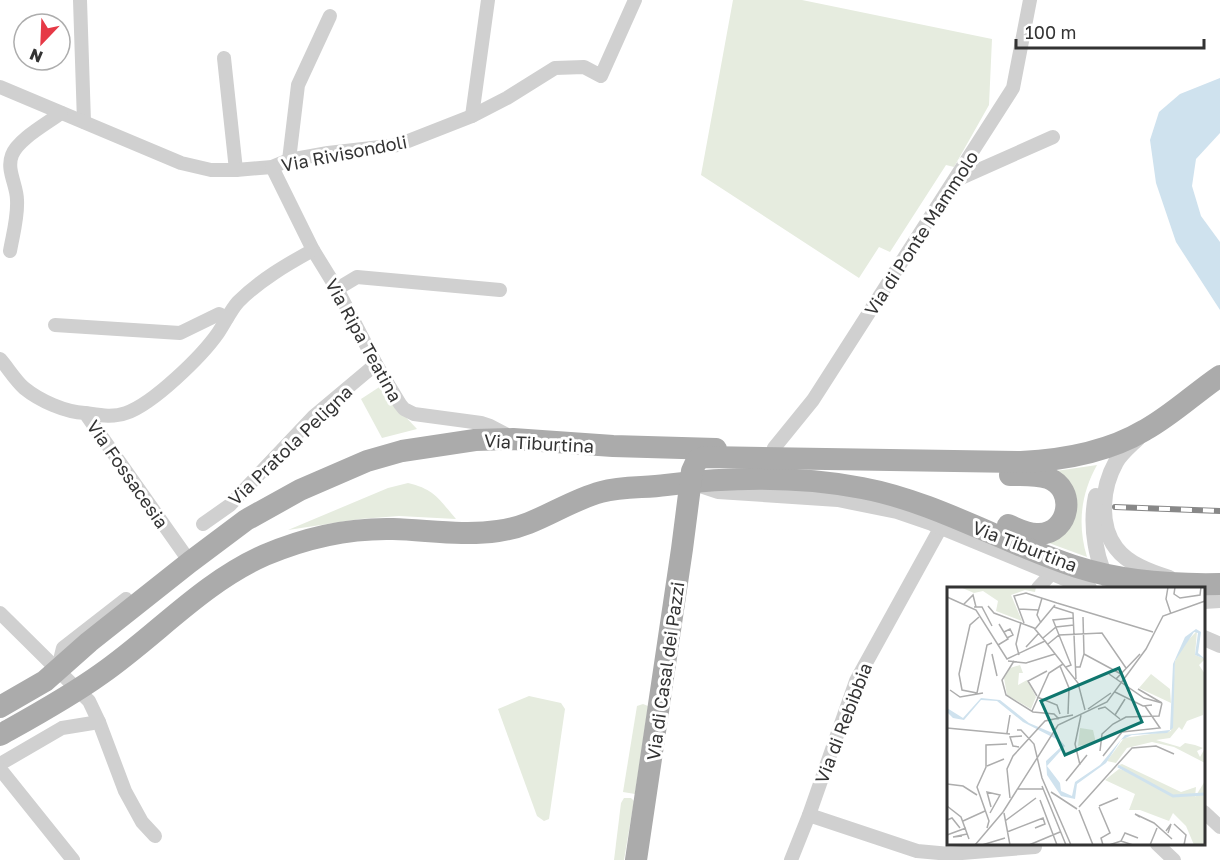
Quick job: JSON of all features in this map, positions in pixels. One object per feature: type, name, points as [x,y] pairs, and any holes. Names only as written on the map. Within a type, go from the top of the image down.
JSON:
[{"type":"main road","name":"Via Tiburtina","points":[[690,481],[693,464],[701,458],[869,458],[1021,462],[1071,456],[1104,448],[1147,429],[1218,377]]},
{"type":"main road","name":"Via Tiburtina","points":[[0,707],[45,681],[190,562],[255,515],[343,470],[402,451],[463,441],[513,438],[613,446],[774,448],[812,458]]},
{"type":"main road","points":[[869,458],[897,466],[1047,478],[1062,490],[1067,504],[1064,519],[1059,525],[1051,532],[1039,534],[1026,533],[959,506],[939,501],[911,500]]},
{"type":"main road","name":"Via Tiburtina","points":[[77,689],[117,662],[216,582],[265,555],[310,539],[361,531],[393,529],[466,533],[501,531],[530,524],[586,497],[619,488],[690,481],[823,481],[874,490],[911,500],[1057,560],[1102,583],[1220,584]]},
{"type":"main road","name":"Via di Casal dei Pazzi","points":[[636,860],[690,481]]},
{"type":"main road","points":[[0,735],[77,689]]},
{"type":"street","points":[[80,0],[84,122]]},
{"type":"street","points":[[472,116],[488,0]]},
{"type":"street","name":"Via Rivisondoli","points":[[0,87],[182,163],[211,170],[236,171],[272,167],[289,160],[328,153],[398,145],[472,116],[507,98],[555,68],[584,67],[602,76],[635,0]]},
{"type":"street","name":"Via di Ponte Mammolo","points":[[774,448],[813,400],[1013,88],[1029,0]]},
{"type":"street","points":[[289,160],[298,86],[330,16]]},
{"type":"street","points":[[224,58],[236,171]]},
{"type":"street","points":[[10,251],[17,203],[17,193],[10,170],[11,155],[20,143],[61,113]]},
{"type":"street","points":[[954,182],[1053,137]]},
{"type":"street","name":"Via Ripa Teatina","points":[[272,167],[313,250],[400,404],[409,412],[481,423],[513,438]]},
{"type":"street","points":[[85,414],[119,415],[146,402],[206,348],[236,304],[266,278],[313,250]]},
{"type":"street","points":[[337,289],[357,277],[500,290]]},
{"type":"street","points":[[55,325],[180,333],[219,314],[227,318]]},
{"type":"street","name":"Via Fossacesia","points":[[0,359],[17,381],[32,393],[58,406],[85,414],[190,562]]},
{"type":"street","name":"Via Pratola Peligna","points":[[203,524],[230,505],[314,416],[376,364]]},
{"type":"street","points":[[1102,583],[1093,528],[1093,509],[1099,488],[1116,462],[1147,429]]},
{"type":"street","points":[[1116,462],[1107,486],[1104,504],[1105,523],[1113,543],[1124,556],[1139,566],[1188,584]]},
{"type":"street","name":"Via Tiburtina","points":[[690,481],[706,488],[725,492],[813,497],[897,511],[941,527],[1051,574],[1102,583]]},
{"type":"street","name":"Via di Rebibbia","points":[[790,860],[809,815],[855,681],[941,527]]},
{"type":"street","points":[[1039,587],[1051,574]]},
{"type":"street","points":[[1205,601],[1220,600]]},
{"type":"street","points":[[0,613],[89,701],[125,791],[142,822],[155,836]]},
{"type":"street","points":[[1205,639],[1220,645]]},
{"type":"street","points":[[73,860],[0,766],[62,728],[99,722]]},
{"type":"street","points":[[1205,814],[1220,827]]},
{"type":"street","points":[[809,815],[917,851],[957,854],[1035,848]]},
{"type":"street","points":[[1159,845],[1174,860]]},
{"type":"shaded area","points":[[733,0],[802,0],[992,39],[989,105],[954,167],[946,165],[890,252],[879,247],[859,278],[701,175]]},
{"type":"shaded area","points":[[384,384],[400,411],[417,429],[382,438],[361,399]]},
{"type":"shaded area","points":[[1097,465],[1087,487],[1082,510],[1082,533],[1087,557],[1049,543],[1058,539],[1056,471]]},
{"type":"shaded area","points":[[408,483],[430,492],[456,519],[399,516],[360,519],[288,530],[388,488]]},
{"type":"shaded area","points":[[529,696],[561,703],[565,709],[549,819],[544,821],[537,816],[498,709]]},
{"type":"shaded area","points":[[643,704],[648,706],[635,794],[623,792],[637,706]]},
{"type":"shaded area","points":[[624,798],[631,798],[634,801],[624,860],[614,860],[621,803]]},
{"type":"water","points":[[1220,78],[1220,133],[1196,159],[1192,186],[1201,216],[1220,242],[1220,310],[1176,242],[1156,183],[1150,140],[1159,112],[1180,94]]},
{"type":"railway","points":[[1115,507],[1220,511]]}]
